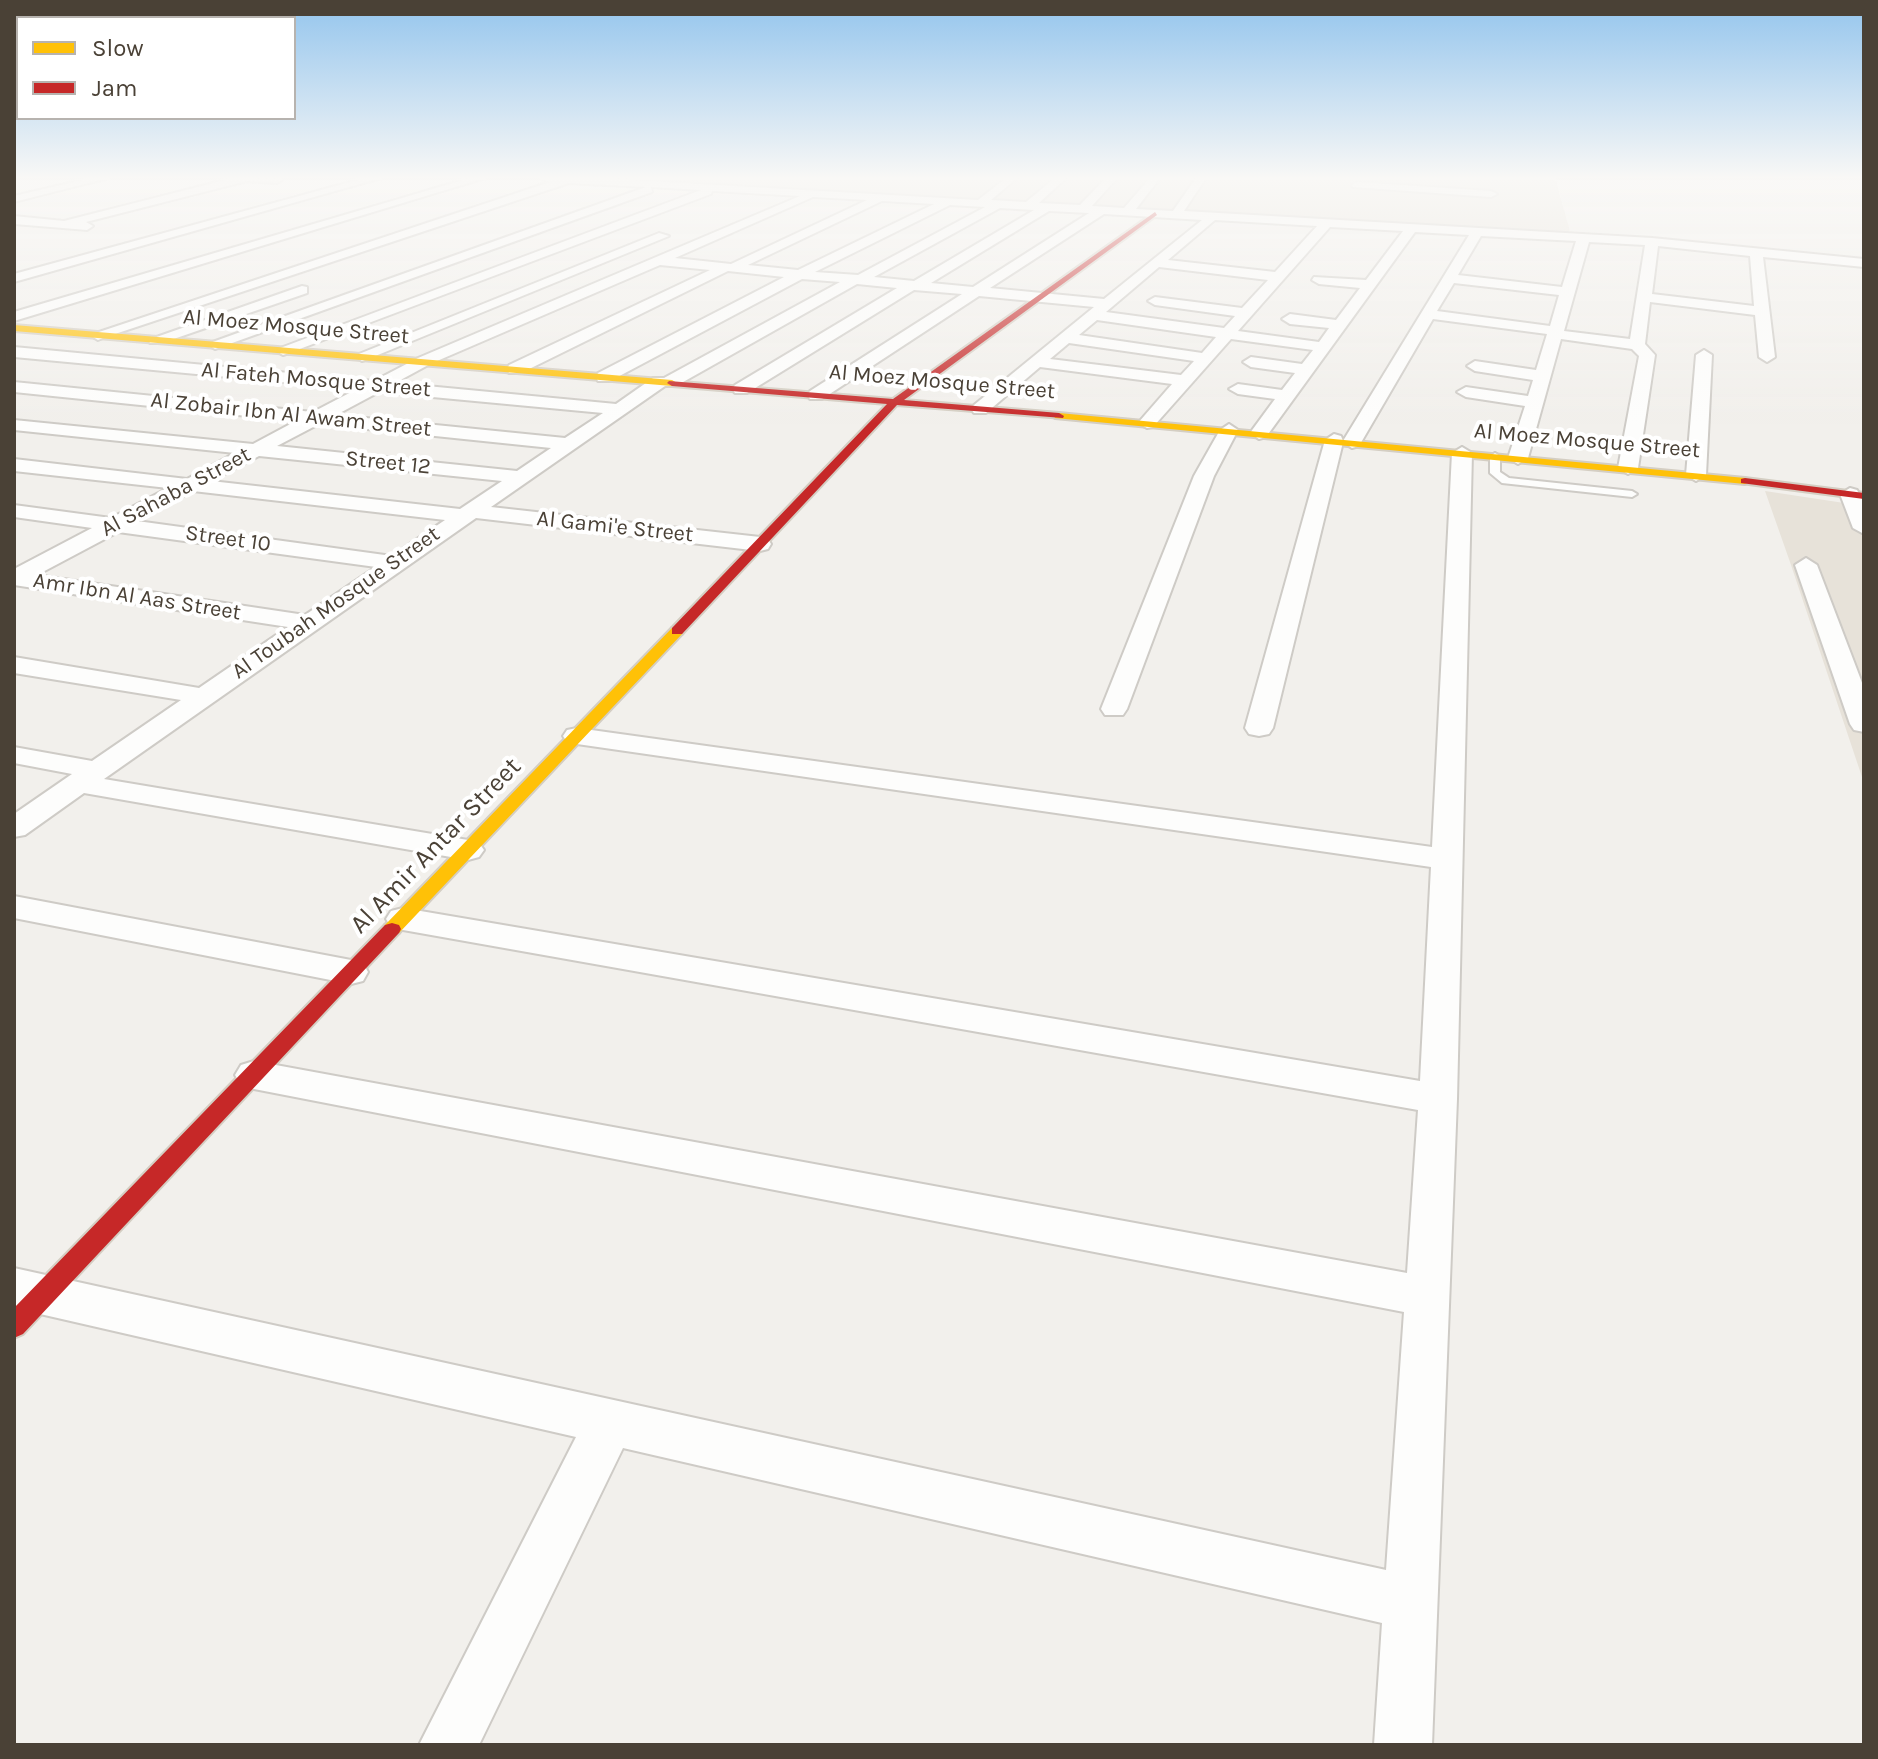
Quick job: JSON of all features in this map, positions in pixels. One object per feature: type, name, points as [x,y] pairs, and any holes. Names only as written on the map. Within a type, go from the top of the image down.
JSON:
[{"type":"street","points":[[14,278],[83,260]]},
{"type":"street","points":[[14,317],[203,260]]},
{"type":"street","points":[[98,335],[323,260]]},
{"type":"street","points":[[215,344],[451,260]]},
{"type":"street","points":[[283,350],[524,260]]},
{"type":"street","points":[[362,356],[602,260]]},
{"type":"street","name":"Al Sahaba Street","points":[[18,573],[424,361],[659,260]]},
{"type":"street","points":[[660,260],[1246,313]]},
{"type":"street","points":[[515,369],[744,260]]},
{"type":"street","points":[[604,377],[829,260]]},
{"type":"street","name":"Al Toubah Mosque Street","points":[[14,828],[618,409],[895,260]]},
{"type":"street","points":[[741,389],[956,260]]},
{"type":"street","points":[[816,395],[1025,260]]},
{"type":"street","name":"Al Amir Antar Street","points":[[24,1303],[254,1075],[895,402],[1093,260]]},
{"type":"street","points":[[980,409],[1112,300],[1145,280],[1162,260]]},
{"type":"street","points":[[1147,423],[1246,313],[1255,293],[1279,277],[1286,260]]},
{"type":"street","points":[[1259,433],[1339,325],[1350,302],[1384,260]]},
{"type":"street","points":[[1259,728],[1343,441],[1427,314],[1446,296],[1448,278],[1467,260]]},
{"type":"street","points":[[1518,458],[1542,376],[1543,350],[1556,332],[1554,309],[1568,292],[1565,274],[1570,260]]},
{"type":"street","points":[[1637,345],[1648,320],[1644,297],[1654,279],[1656,260]]},
{"type":"street","points":[[1757,260],[1767,357]]},
{"type":"street","points":[[1835,260],[1864,263]]},
{"type":"street","points":[[1157,263],[1279,277]]},
{"type":"street","points":[[1319,280],[1371,275]]},
{"type":"street","points":[[1448,278],[1568,292]]},
{"type":"street","points":[[156,340],[319,284]]},
{"type":"street","points":[[1644,297],[1762,311]]},
{"type":"street","points":[[1427,314],[1637,345],[1647,355],[1628,468]]},
{"type":"street","points":[[1094,315],[1323,347]]},
{"type":"street","points":[[40,330],[84,316]]},
{"type":"street","points":[[1290,319],[1339,325]]},
{"type":"street","name":"Al Moez Mosque Street","points":[[14,328],[1229,430],[1696,475],[1857,495]]},
{"type":"street","points":[[1066,338],[1206,358]]},
{"type":"street","name":"Al Fateh Mosque Street","points":[[14,352],[618,409]]},
{"type":"street","points":[[1696,475],[1704,355]]},
{"type":"street","points":[[1037,362],[1185,381]]},
{"type":"street","points":[[1251,362],[1306,370]]},
{"type":"street","points":[[1475,366],[1542,376]]},
{"type":"street","name":"Al Zobair Ibn Al Awam Street","points":[[14,387],[567,444]]},
{"type":"street","points":[[1238,389],[1287,396]]},
{"type":"street","points":[[1466,392],[1535,402]]},
{"type":"street","name":"Street 12","points":[[14,425],[519,477]]},
{"type":"street","points":[[1114,709],[1204,476],[1229,430]]},
{"type":"street","points":[[1403,1745],[1438,1099],[1446,859],[1479,454]]},
{"type":"street","name":"Al Gami'e Street","points":[[14,465],[760,544]]},
{"type":"street","points":[[1857,495],[1864,528]]},
{"type":"street","name":"Street 10","points":[[14,511],[394,563]]},
{"type":"street","points":[[1806,565],[1862,713]]},
{"type":"street","name":"Amr Ibn Al Aas Street","points":[[18,573],[307,623]]},
{"type":"street","points":[[1837,647],[1864,649]]},
{"type":"street","points":[[14,665],[202,696]]},
{"type":"street","points":[[577,736],[1446,859]]},
{"type":"street","points":[[14,755],[87,777],[468,850]]},
{"type":"street","points":[[14,907],[351,972]]},
{"type":"street","points":[[403,919],[1438,1099]]},
{"type":"street","points":[[254,1075],[1425,1296]]},
{"type":"street","points":[[24,1303],[610,1422],[1409,1602]]},
{"type":"street","points":[[448,1745],[610,1422]]},
{"type":"lane","points":[[1479,454],[1506,481],[1632,494]]},
{"type":"shaded area","points":[[1765,491],[1864,506],[1864,783],[1790,562]]},
{"type":"traffic: slow","points":[[14,328],[672,383]]},
{"type":"traffic: slow","points":[[1059,416],[1745,481]]},
{"type":"traffic: slow","points":[[392,929],[677,631]]},
{"type":"traffic: jam","points":[[677,631],[895,402],[1091,260]]},
{"type":"traffic: jam","points":[[672,383],[1059,416]]},
{"type":"traffic: jam","points":[[1745,481],[1864,496]]},
{"type":"traffic: jam","points":[[14,1326],[392,929]]}]
